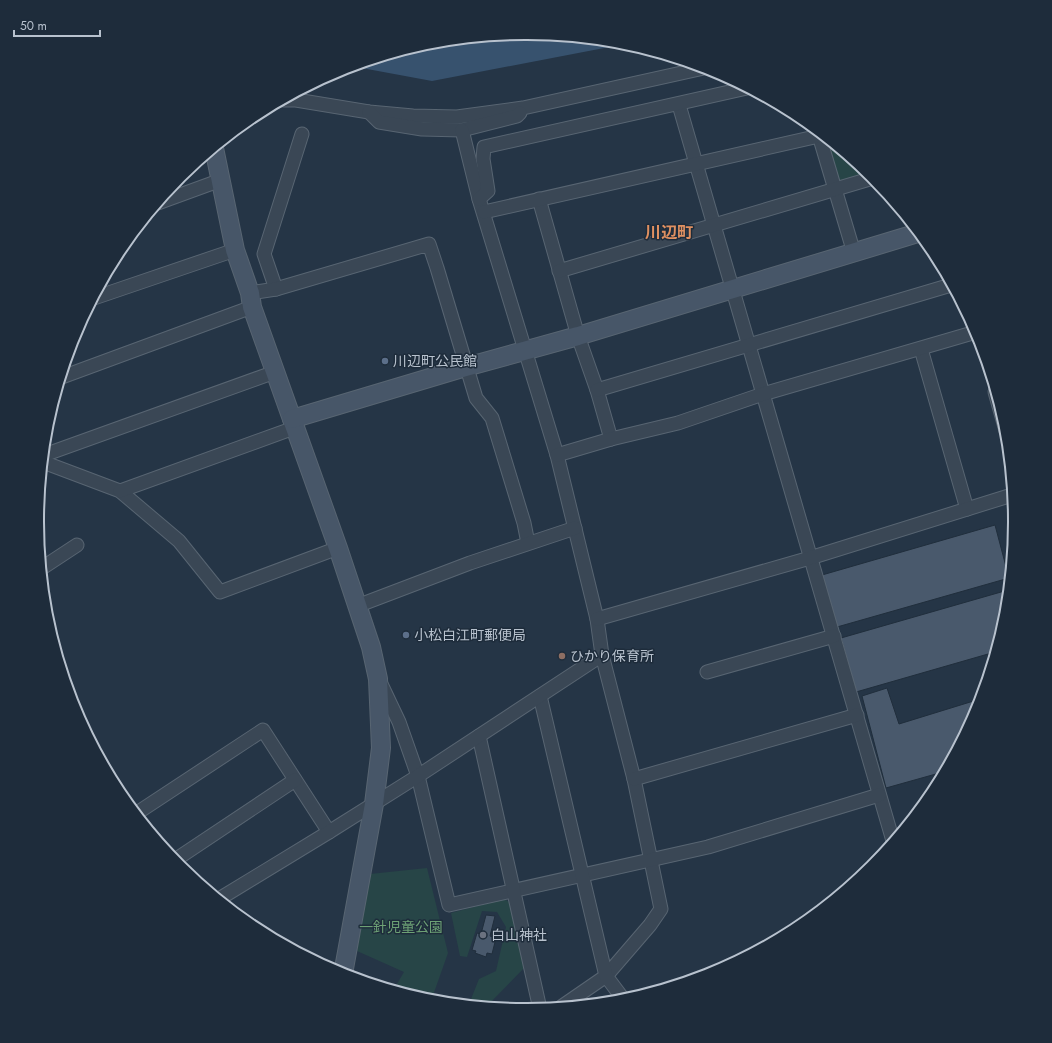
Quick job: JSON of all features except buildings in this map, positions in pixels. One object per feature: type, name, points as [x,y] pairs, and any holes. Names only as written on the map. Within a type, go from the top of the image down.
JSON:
[{"type":"street","points":[[294,100],[369,112],[413,116],[457,117],[523,108],[693,70]]},
{"type":"street","points":[[479,199],[488,190],[483,159],[484,147],[679,105],[739,90]]},
{"type":"street","points":[[679,105],[891,835]]},
{"type":"street","points":[[369,112],[379,122],[422,129],[462,130],[517,116],[523,108]]},
{"type":"street","points":[[462,130],[479,199],[556,455],[575,528],[597,618],[602,655],[634,778],[661,909],[650,925],[606,976],[570,1001]]},
{"type":"street","points":[[276,289],[264,254],[302,134]]},
{"type":"street","points":[[484,212],[813,135]]},
{"type":"street","points":[[821,142],[854,253]]},
{"type":"street","points":[[215,154],[235,250],[275,372],[338,548],[371,647],[378,679],[381,748],[374,804],[344,967]]},
{"type":"street","points":[[167,200],[221,180]]},
{"type":"street","points":[[558,271],[865,180]]},
{"type":"street","points":[[539,199],[558,271],[578,336],[597,390],[611,439]]},
{"type":"street","points":[[120,491],[293,424],[466,367],[578,336],[913,235]]},
{"type":"street","points":[[68,375],[276,289],[429,244],[476,398],[492,418],[524,523],[528,543]]},
{"type":"street","points":[[101,296],[235,250]]},
{"type":"street","points":[[597,390],[946,286]]},
{"type":"street","points":[[556,455],[611,439],[678,423],[763,394],[970,334]]},
{"type":"street","points":[[921,349],[966,509]]},
{"type":"street","points":[[50,453],[275,372]]},
{"type":"street","points":[[49,464],[120,491],[179,541],[220,592],[338,548]]},
{"type":"street","points":[[597,618],[810,558],[1006,497]]},
{"type":"street","points":[[357,606],[470,563],[575,528]]},
{"type":"street","points":[[47,565],[77,545]]},
{"type":"street","points":[[708,672],[834,636]]},
{"type":"street","points":[[224,896],[418,776],[602,655]]},
{"type":"street","points":[[378,679],[398,722],[418,776],[449,905],[708,847],[879,794]]},
{"type":"street","points":[[540,696],[606,976],[620,994]]},
{"type":"street","points":[[634,778],[857,715]]},
{"type":"street","points":[[141,810],[263,730],[329,832]]},
{"type":"street","points":[[479,736],[539,1003]]},
{"type":"street","points":[[181,856],[295,780]]},
{"type":"green space","points":[[827,147],[863,178],[843,184],[835,174]]},
{"type":"green space","name":"一針児童公園","points":[[427,868],[448,953],[433,994],[396,985],[404,972],[357,951],[370,874]]},
{"type":"green space","points":[[504,899],[513,904],[525,967],[491,1002],[471,1000],[479,979],[496,971],[506,927],[497,912],[482,911],[467,957],[460,956],[451,913]]},
{"type":"water","points":[[495,41],[557,41],[609,47],[432,81],[364,68],[401,56],[432,49]]},
{"type":"place","name":"川辺町公民館","points":[[385,361]]},
{"type":"place","name":"小松白江町郵便局","points":[[406,635]]},
{"type":"place","name":"ひかり保育所","points":[[562,656]]},
{"type":"place","name":"白山神社","points":[[483,935]]},
{"type":"district","name":"川辺町","points":[[669,232]]}]
